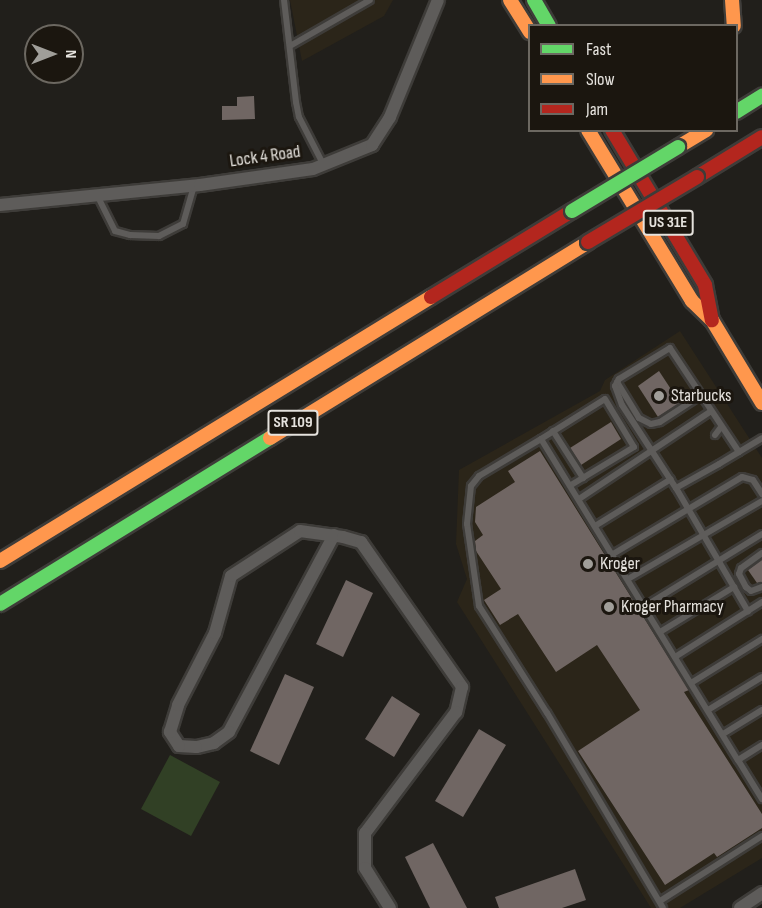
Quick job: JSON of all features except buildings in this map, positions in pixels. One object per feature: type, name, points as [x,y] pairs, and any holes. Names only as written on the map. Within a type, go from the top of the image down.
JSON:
[{"type":"main road","points":[[510,0],[528,29]]},
{"type":"main road","points":[[534,0],[548,24]]},
{"type":"main road","points":[[732,0],[734,24]]},
{"type":"main road","points":[[738,111],[762,96]]},
{"type":"main road","name":"US 31E","points":[[589,132],[692,301],[712,320],[762,403]]},
{"type":"main road","name":"US 31E","points":[[613,132],[705,285],[712,320]]},
{"type":"main road","points":[[678,147],[692,132]]},
{"type":"main road","name":"SR 109","points":[[0,561],[703,132]]},
{"type":"main road","name":"SR 109","points":[[0,604],[762,137]]},
{"type":"main road","points":[[711,168],[762,154]]},
{"type":"street","name":"Lock 4 Road","points":[[0,205],[195,186],[313,169],[372,145],[390,117],[438,0]]},
{"type":"street","points":[[334,535],[229,732],[214,743],[196,747],[179,746],[170,732],[178,705],[215,633],[231,576],[300,531],[334,535],[361,542],[462,687],[456,712],[365,833],[365,868],[390,908]]},
{"type":"street","points":[[740,908],[762,893]]},
{"type":"lane","points":[[284,0],[299,117],[323,164]]},
{"type":"lane","points":[[290,46],[370,0]]},
{"type":"lane","points":[[98,195],[115,231],[130,235],[159,236],[183,224],[195,186]]},
{"type":"lane","points":[[739,452],[710,412],[670,348],[639,365],[617,382],[615,386],[622,405],[654,451],[748,611]]},
{"type":"lane","points":[[617,382],[639,418],[651,424],[660,422],[700,396]]},
{"type":"lane","points":[[570,485],[634,447],[605,399],[479,476],[471,486],[466,524],[478,606],[661,905],[762,836]]},
{"type":"lane","points":[[612,411],[622,405]]},
{"type":"lane","points":[[579,499],[710,412]]},
{"type":"lane","points":[[715,435],[721,427]]},
{"type":"lane","points":[[553,430],[584,478]]},
{"type":"lane","points":[[676,488],[762,438]]},
{"type":"lane","points":[[541,439],[762,799]]},
{"type":"lane","points":[[615,458],[623,471]]},
{"type":"lane","points":[[613,554],[742,477],[753,480],[762,494]]},
{"type":"lane","points":[[596,526],[671,479]]},
{"type":"lane","points":[[628,579],[762,501]]},
{"type":"lane","points":[[645,606],[762,534]]},
{"type":"lane","points":[[762,553],[741,568],[739,574],[746,587],[752,591],[762,587]]},
{"type":"lane","points":[[660,632],[734,587]]},
{"type":"lane","points":[[675,657],[762,602]]},
{"type":"lane","points":[[691,683],[762,639]]},
{"type":"lane","points":[[708,710],[762,677]]},
{"type":"lane","points":[[723,734],[762,710]]},
{"type":"lane","points":[[738,760],[762,745]]},
{"type":"lane","points":[[754,786],[762,781]]},
{"type":"shaded area","points":[[290,0],[393,0],[384,16],[302,61]]},
{"type":"shaded area","points":[[680,331],[762,458],[762,858],[680,908],[651,908],[457,602],[467,579],[456,544],[459,470],[600,391],[605,380]]},
{"type":"green space","points":[[170,755],[220,782],[191,836],[141,809]]},
{"type":"traffic: fast","points":[[534,0],[548,24]]},
{"type":"traffic: fast","points":[[738,111],[762,96]]},
{"type":"traffic: fast","points":[[572,211],[678,147]]},
{"type":"traffic: fast","points":[[0,604],[270,438]]},
{"type":"traffic: slow","points":[[510,0],[528,29]]},
{"type":"traffic: slow","points":[[732,0],[734,24]]},
{"type":"traffic: slow","points":[[589,132],[692,301],[712,320],[762,403]]},
{"type":"traffic: slow","points":[[678,147],[703,132]]},
{"type":"traffic: slow","points":[[270,438],[588,242]]},
{"type":"traffic: slow","points":[[0,561],[431,297]]},
{"type":"traffic: jam","points":[[613,132],[705,285],[712,320]]},
{"type":"traffic: jam","points":[[697,177],[762,137]]},
{"type":"traffic: jam","points":[[588,242],[697,177]]},
{"type":"traffic: jam","points":[[431,297],[572,211]]},
{"type":"place","name":"Starbucks","points":[[659,396]]},
{"type":"place","name":"Kroger","points":[[588,564]]},
{"type":"place","name":"Kroger Pharmacy","points":[[609,607]]}]
